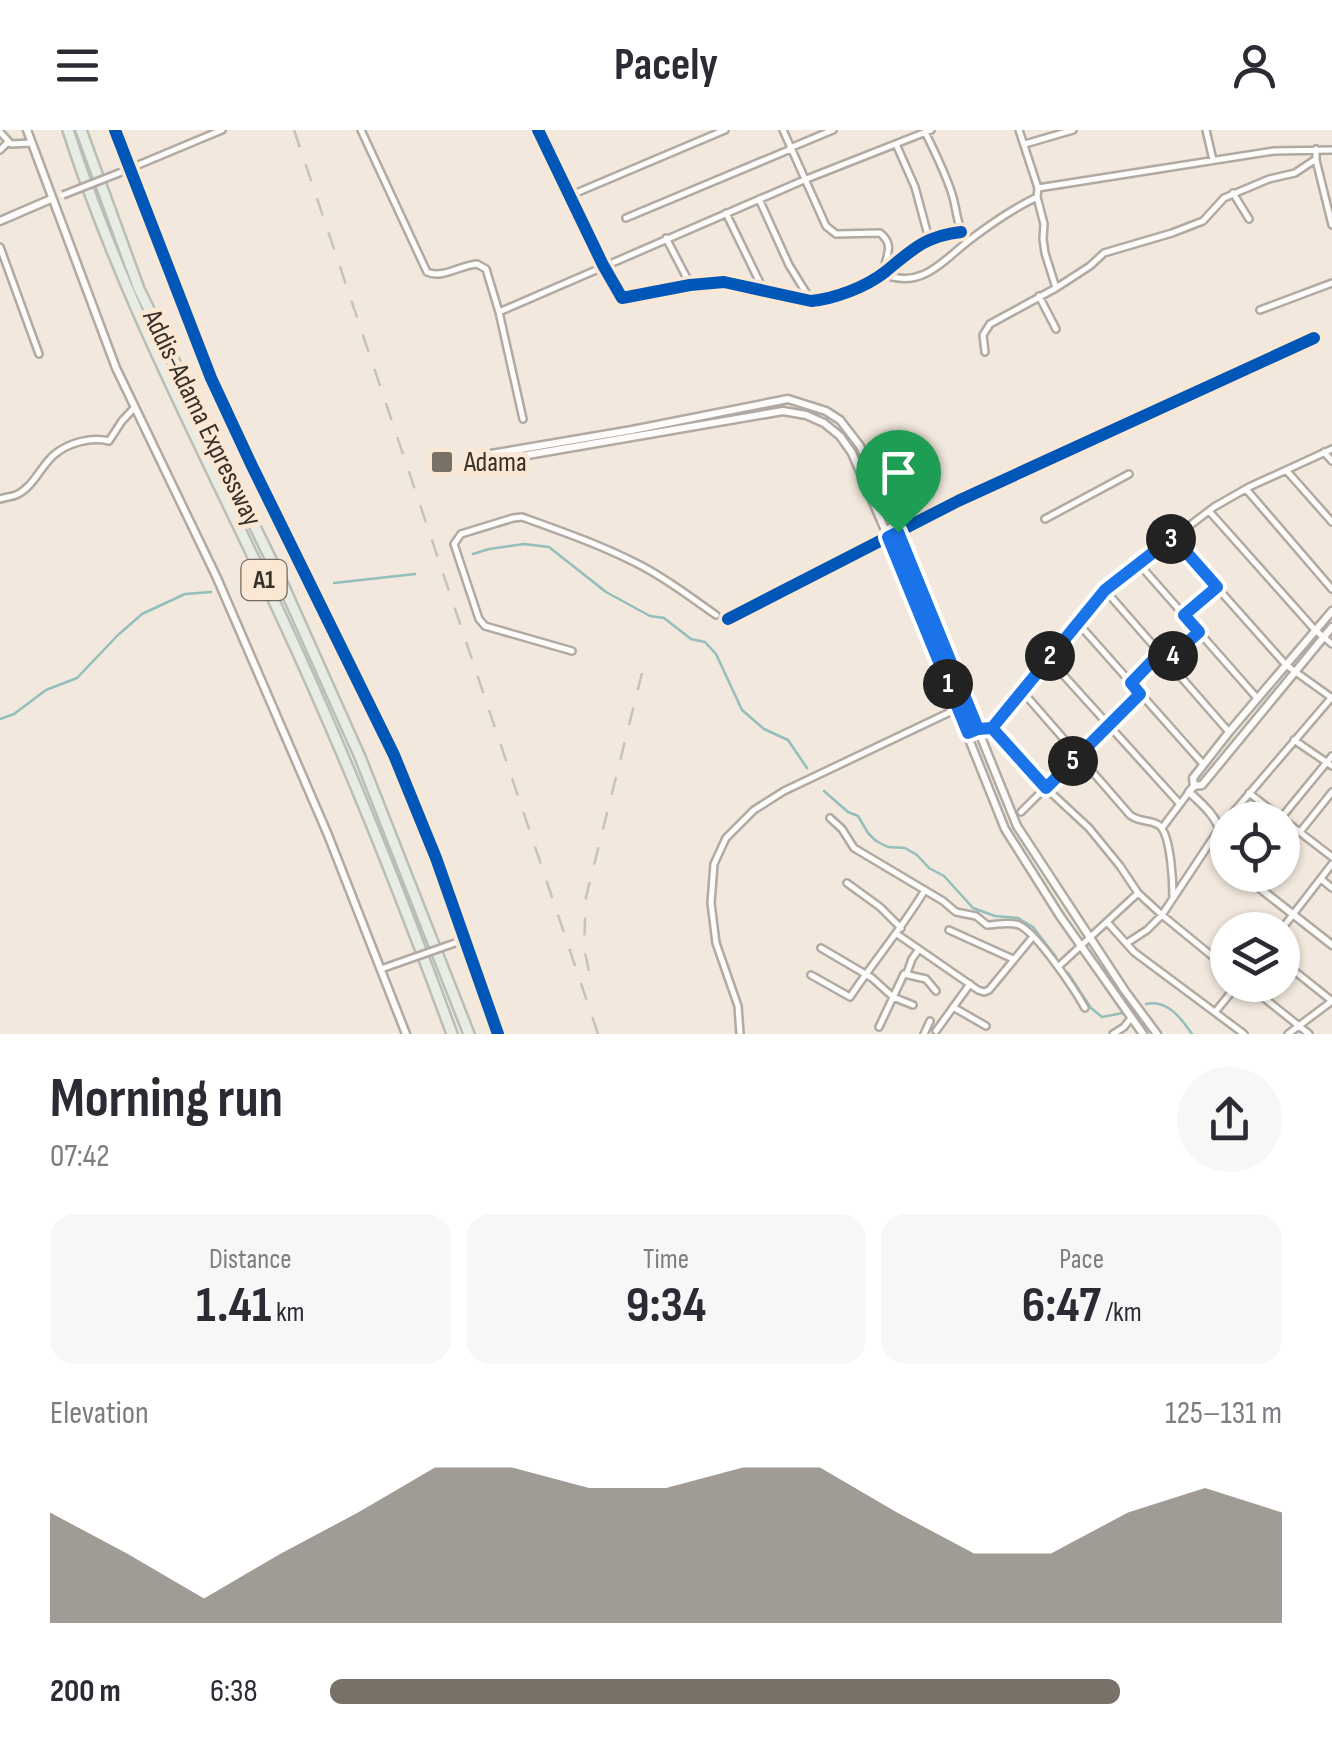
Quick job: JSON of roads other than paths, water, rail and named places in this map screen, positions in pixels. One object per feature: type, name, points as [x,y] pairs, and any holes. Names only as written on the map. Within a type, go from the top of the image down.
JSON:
[{"type":"highway","name":"Addis-Adama Expressway","points":[[68,130],[125,286],[289,633],[363,805],[452,1034]]},
{"type":"highway","name":"Addis-Adama Expressway","points":[[81,130],[139,289],[280,578],[360,757],[469,1034]]},
{"type":"street","points":[[26,130],[116,368],[239,630],[328,835],[406,1034]]},
{"type":"street","points":[[114,130],[211,378],[394,755],[436,858],[498,1034]]},
{"type":"street","points":[[0,219],[222,130]]},
{"type":"street","points":[[361,130],[427,272],[439,274],[470,264],[482,266],[490,279],[523,419]]},
{"type":"street","points":[[538,130],[622,298],[724,282],[811,301],[823,300],[883,274],[929,239],[961,232]]},
{"type":"street","points":[[569,196],[726,130]]},
{"type":"street","points":[[783,130],[830,230],[846,235],[880,233],[887,239],[890,246],[883,274]]},
{"type":"street","points":[[626,218],[833,130]]},
{"type":"street","points":[[1020,130],[1038,188],[1045,253],[1056,288]]},
{"type":"street","points":[[1025,144],[1073,130]]},
{"type":"street","points":[[1206,130],[1212,160]]},
{"type":"street","points":[[499,312],[666,238],[928,131],[967,242]]},
{"type":"street","points":[[0,132],[8,142]]},
{"type":"street","points":[[0,150],[8,142],[30,142]]},
{"type":"street","points":[[896,144],[915,187],[929,239]]},
{"type":"street","points":[[1316,149],[1332,225]]},
{"type":"street","points":[[1038,188],[1212,160],[1332,150]]},
{"type":"street","points":[[985,352],[982,335],[990,324],[1056,288],[1107,252],[1203,220],[1233,193],[1278,176],[1295,174],[1316,159]]},
{"type":"street","points":[[1233,193],[1249,219]]},
{"type":"street","points":[[883,274],[908,278],[929,272],[1018,206],[1038,197]]},
{"type":"street","points":[[758,200],[811,301]]},
{"type":"street","points":[[726,213],[762,289]]},
{"type":"street","points":[[666,238],[690,285]]},
{"type":"street","points":[[0,247],[39,354]]},
{"type":"street","points":[[1260,310],[1332,283]]},
{"type":"street","points":[[1039,296],[1056,329]]},
{"type":"street","points":[[728,618],[1004,479],[1314,338]]},
{"type":"street","points":[[1143,1034],[1005,830],[888,537],[840,436],[806,414],[784,412],[492,458],[788,400],[826,411],[840,420],[860,446],[898,532],[1017,826],[1125,992],[1157,1034]]},
{"type":"street","points":[[0,498],[18,494],[41,473],[54,454],[78,442],[98,438],[109,441],[134,407]]},
{"type":"street","points":[[968,733],[992,728],[1105,590],[1208,511],[1332,449]]},
{"type":"street","points":[[1324,452],[1332,461]]},
{"type":"street","points":[[1286,470],[1332,522]]},
{"type":"street","points":[[1045,519],[1129,474]]},
{"type":"street","points":[[1246,490],[1332,589]]},
{"type":"street","points":[[1208,511],[1332,644]]},
{"type":"street","points":[[572,651],[485,626],[479,619],[454,544],[460,534],[522,517],[638,564],[716,615]]},
{"type":"street","points":[[1173,537],[1286,665],[1332,698],[1242,802]]},
{"type":"street","points":[[1140,564],[1258,698]]},
{"type":"street","points":[[1184,615],[1217,587]]},
{"type":"street","points":[[1105,590],[1229,732]]},
{"type":"street","points":[[1210,814],[1192,789],[1193,778],[1332,611]]},
{"type":"street","points":[[1077,622],[1204,764]]},
{"type":"street","points":[[1162,828],[1332,627]]},
{"type":"street","points":[[1167,661],[1199,632]]},
{"type":"street","points":[[1131,683],[1160,653]]},
{"type":"street","points":[[1048,658],[1180,804]]},
{"type":"street","points":[[1022,691],[1130,816],[1162,828],[1173,899]]},
{"type":"street","points":[[1021,812],[1140,694]]},
{"type":"street","points":[[740,1034],[738,1006],[716,943],[710,903],[714,864],[726,838],[754,810],[793,787],[967,704]]},
{"type":"street","points":[[992,728],[1046,788],[1089,828],[1138,893],[1210,954]]},
{"type":"street","points":[[1294,740],[1329,764]]},
{"type":"street","points":[[1295,802],[1332,756]]},
{"type":"street","points":[[1295,912],[1332,861],[1300,832],[1332,792]]},
{"type":"street","points":[[1249,794],[1259,802]]},
{"type":"street","points":[[830,818],[854,848],[956,912],[976,916],[986,925],[1020,926],[1058,968],[1086,1008]]},
{"type":"street","points":[[1126,943],[1162,915],[1210,843]]},
{"type":"street","points":[[1321,878],[1332,888]]},
{"type":"street","points":[[847,883],[880,907],[919,949],[984,992],[1032,938]]},
{"type":"street","points":[[812,975],[850,997],[925,890]]},
{"type":"street","points":[[1265,892],[1290,912]]},
{"type":"street","points":[[1058,968],[1138,893]]},
{"type":"street","points":[[1300,920],[1332,945]]},
{"type":"street","points":[[1107,922],[1134,952],[1244,1034]]},
{"type":"street","points":[[949,930],[1014,960]]},
{"type":"street","points":[[381,969],[465,940]]},
{"type":"street","points":[[821,948],[865,974],[893,997],[913,1005]]},
{"type":"street","points":[[879,1027],[919,949]]},
{"type":"street","points":[[907,973],[926,979],[936,991]]},
{"type":"street","points":[[1288,1034],[1332,1001],[1300,975]]},
{"type":"street","points":[[924,1034],[930,1020],[938,1033],[970,984]]},
{"type":"street","points":[[1216,1012],[1224,1002]]},
{"type":"street","points":[[1269,1002],[1309,1034]]},
{"type":"street","points":[[954,1007],[986,1026]]},
{"type":"street","points":[[1113,1034],[1131,1018]]},
{"type":"waterway","points":[[473,554],[524,544],[549,547],[606,592],[650,616],[664,618],[691,639],[705,642],[716,654],[742,710],[764,729],[788,740],[807,768]]},
{"type":"waterway","points":[[334,583],[415,574]]},
{"type":"waterway","points":[[0,719],[14,714],[46,690],[77,678],[142,614],[185,594],[211,592]]},
{"type":"waterway","points":[[824,791],[858,816],[876,841],[888,847],[905,848],[944,876],[973,908],[995,916],[1018,918],[1033,927],[1056,957]]},
{"type":"waterway","points":[[1068,973],[1091,1008],[1102,1017],[1123,1013]]},
{"type":"waterway","points":[[1146,1004],[1167,1007],[1192,1034]]},
{"type":"railway","points":[[294,130],[598,1034]]},
{"type":"railway","points":[[589,971],[584,948],[586,897],[642,673]]},
{"type":"place","name":"Adama","points":[[442,462]]}]
